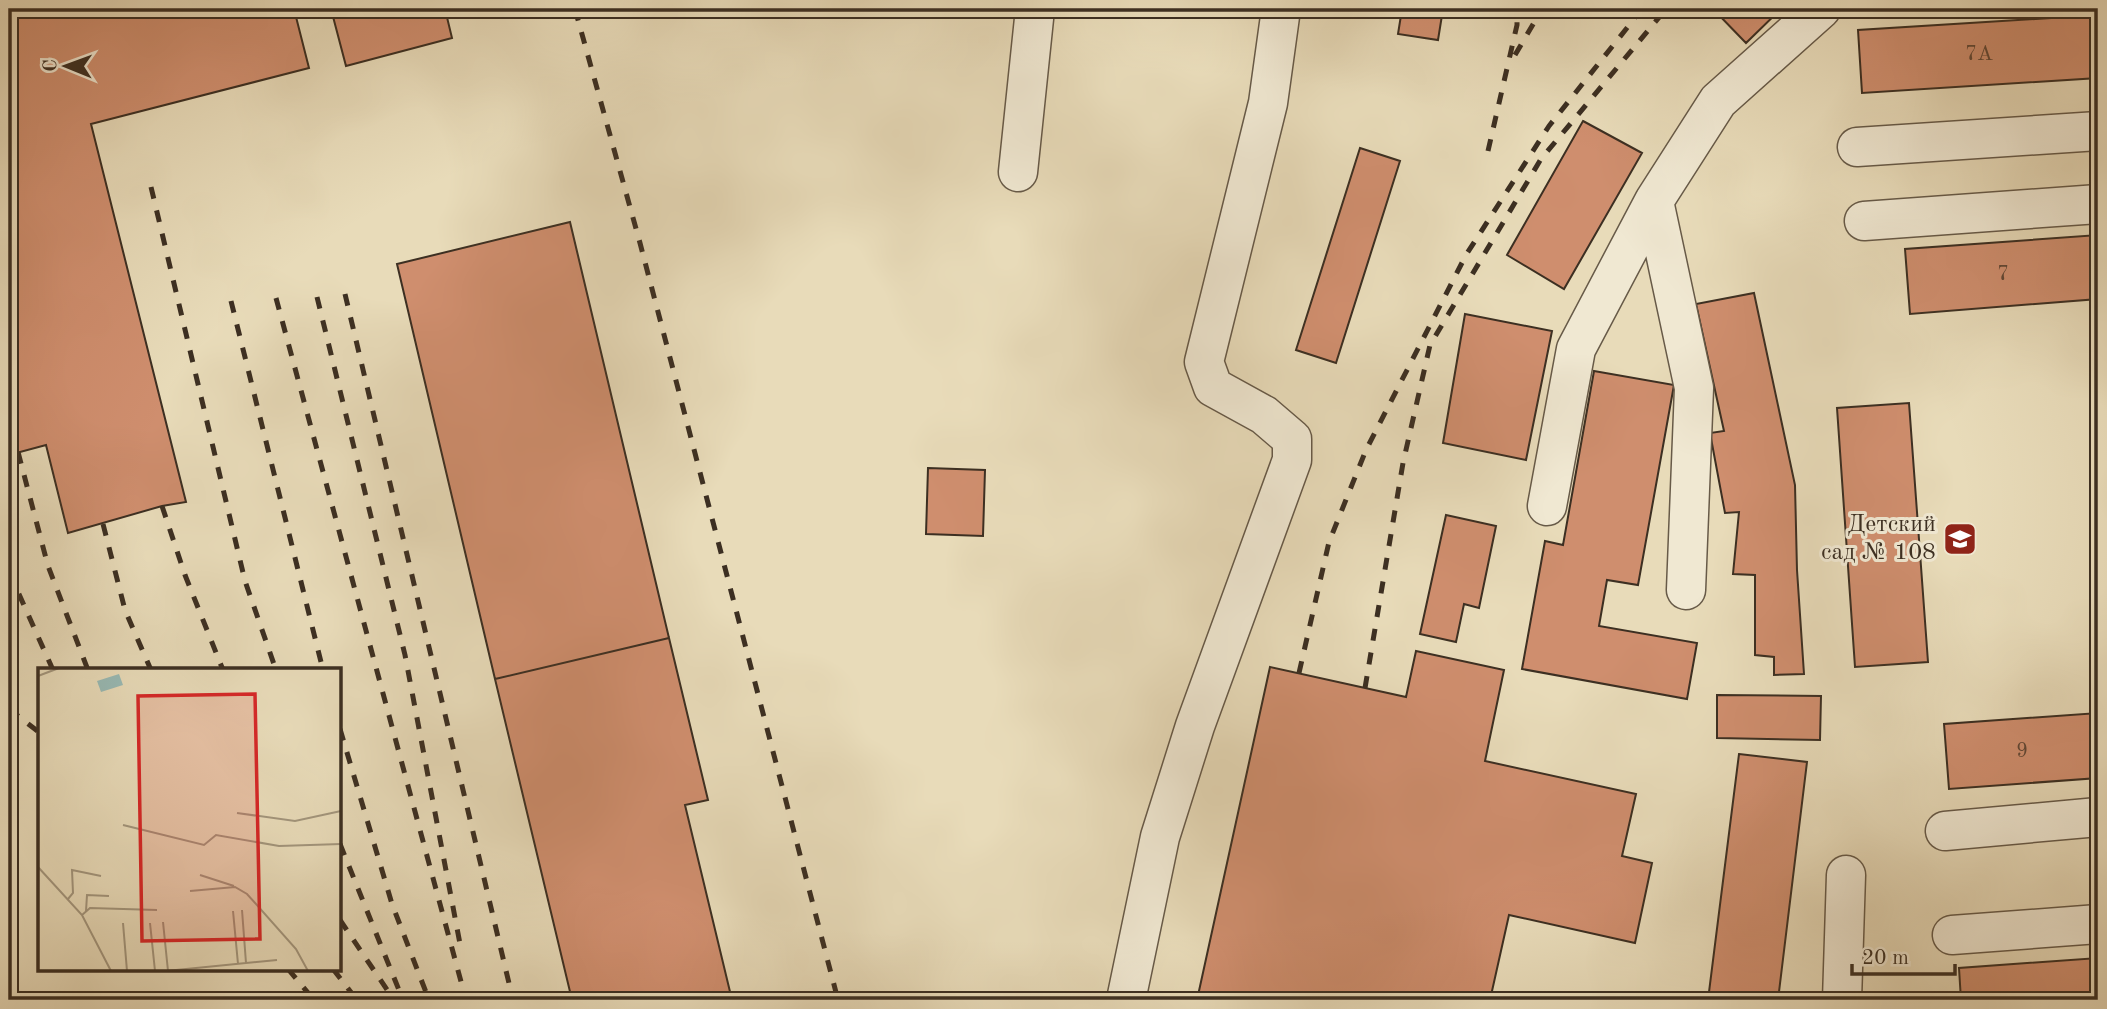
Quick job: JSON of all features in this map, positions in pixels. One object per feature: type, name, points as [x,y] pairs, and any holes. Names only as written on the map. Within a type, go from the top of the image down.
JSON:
[{"type":"street","points":[[1018,172],[1035,9]]},
{"type":"street","points":[[1126,1000],[1160,837],[1195,726],[1292,460],[1292,439],[1264,415],[1213,387],[1204,362],[1268,103],[1281,9]]},
{"type":"street","points":[[1547,506],[1576,349],[1654,201],[1718,101],[1821,9]]},
{"type":"street","points":[[1857,147],[2098,131]]},
{"type":"street","points":[[1654,201],[1694,388],[1686,590]]},
{"type":"street","points":[[1864,221],[2098,204]]},
{"type":"street","points":[[1945,831],[2098,817]]},
{"type":"street","points":[[1842,1000],[1846,875]]},
{"type":"street","points":[[1952,935],[2098,924]]},
{"type":"building","points":[[9,9],[294,9],[309,68],[91,124],[186,502],[162,506],[68,533],[46,445],[9,455]]},
{"type":"building","points":[[331,9],[445,9],[452,38],[346,66]]},
{"type":"building","points":[[1402,9],[1443,9],[1438,40],[1398,34]]},
{"type":"building","points":[[1713,9],[1781,9],[1746,43]]},
{"type":"building","points":[[2098,15],[2098,78],[1862,93],[1858,30]]},
{"type":"building","points":[[1583,121],[1642,153],[1564,289],[1507,255]]},
{"type":"building","points":[[1360,148],[1400,161],[1336,363],[1296,350]]},
{"type":"building","points":[[570,222],[669,638],[495,679],[397,264]]},
{"type":"building","points":[[2098,235],[2098,299],[1910,314],[1905,249]]},
{"type":"building","points":[[1754,293],[1795,485],[1804,674],[1774,675],[1774,657],[1755,655],[1755,575],[1733,574],[1739,512],[1725,513],[1710,433],[1724,431],[1696,304]]},
{"type":"building","points":[[1465,314],[1552,331],[1526,460],[1443,443]]},
{"type":"building","points":[[1594,371],[1674,385],[1638,585],[1607,580],[1599,626],[1697,643],[1687,699],[1522,669],[1545,541],[1563,545]]},
{"type":"building","points":[[1909,403],[1928,662],[1855,667],[1837,408]]},
{"type":"building","points":[[928,468],[985,470],[983,536],[926,534]]},
{"type":"building","points":[[1446,515],[1496,526],[1479,608],[1464,604],[1456,642],[1420,634]]},
{"type":"building","points":[[669,638],[708,800],[685,805],[732,1000],[572,1000],[495,679]]},
{"type":"building","points":[[1416,651],[1504,670],[1485,761],[1636,794],[1622,856],[1652,863],[1635,943],[1509,915],[1490,1000],[1197,1000],[1270,667],[1406,697]]},
{"type":"building","points":[[1717,695],[1821,696],[1820,740],[1717,738]]},
{"type":"building","points":[[2098,713],[2098,778],[1949,789],[1944,724]]},
{"type":"building","points":[[1739,754],[1807,762],[1778,1000],[1708,1000]]},
{"type":"building","points":[[2098,958],[2098,1000],[1961,1000],[1959,968]]},
{"type":"railway","points":[[575,9],[640,243],[838,1000]]},
{"type":"railway","points":[[1488,151],[1517,25],[1517,9]]},
{"type":"railway","points":[[1515,55],[1542,9]]},
{"type":"railway","points":[[1299,673],[1329,542],[1366,450],[1466,255],[1549,126],[1642,9]]},
{"type":"railway","points":[[1365,688],[1403,463],[1430,345],[1541,159],[1666,9]]},
{"type":"railway","points":[[151,187],[245,581],[275,668]]},
{"type":"railway","points":[[345,294],[513,1000]]},
{"type":"railway","points":[[317,297],[405,655],[461,949]]},
{"type":"railway","points":[[276,298],[466,1000]]},
{"type":"railway","points":[[231,301],[323,668]]},
{"type":"railway","points":[[18,452],[48,566],[87,668]]},
{"type":"railway","points":[[162,506],[185,575],[222,668]]},
{"type":"railway","points":[[103,524],[125,610],[150,668]]},
{"type":"railway","points":[[9,572],[52,668]]},
{"type":"railway","points":[[9,709],[38,731]]},
{"type":"railway","points":[[341,732],[392,904],[429,1000]]},
{"type":"railway","points":[[341,846],[403,1000]]},
{"type":"railway","points":[[341,921],[394,1000]]},
{"type":"railway","points":[[289,970],[314,1000]]},
{"type":"railway","points":[[334,970],[357,1000]]},
{"type":"place","name":"Детский сад № 108","points":[[1960,539]]}]
